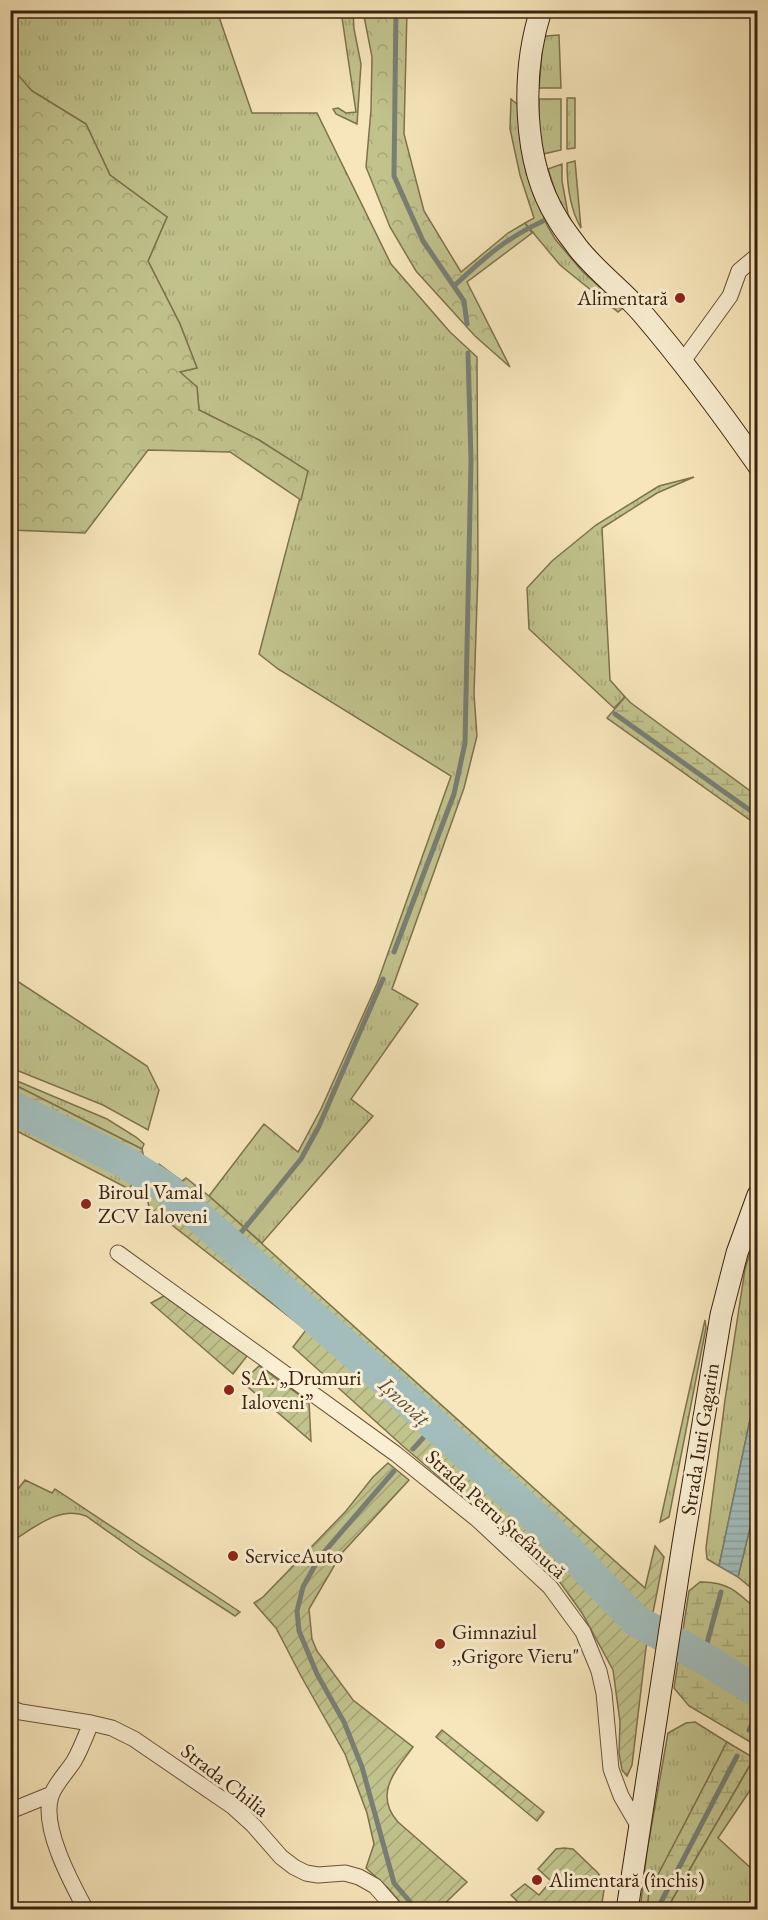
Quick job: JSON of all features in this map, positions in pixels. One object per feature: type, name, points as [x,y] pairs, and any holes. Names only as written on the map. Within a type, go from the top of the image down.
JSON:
[{"type":"main road","points":[[541,10],[532,43],[528,86],[529,126],[533,153],[543,188],[557,218],[579,249],[639,309],[683,361],[758,465]]},
{"type":"main road","name":"Strada Iuri Gagarin","points":[[627,1910],[660,1687],[721,1315],[737,1253],[758,1195]]},
{"type":"street","points":[[683,361],[730,296],[739,271],[758,255]]},
{"type":"street","name":"Strada Petru Ştefănucă","points":[[118,1253],[396,1454],[478,1520],[550,1587],[583,1632],[599,1671],[604,1693],[611,1769],[621,1796],[639,1827]]},
{"type":"street","name":"Strada Chilia","points":[[10,1708],[21,1712],[92,1723],[112,1728],[134,1739],[232,1806],[254,1825],[281,1857],[294,1867],[306,1873],[318,1875],[345,1873],[359,1877],[375,1886],[396,1910]]},
{"type":"street","points":[[86,1910],[75,1890],[51,1829],[48,1810],[52,1794],[75,1758],[92,1723]]},
{"type":"street","points":[[10,1811],[52,1794]]},
{"type":"green space","points":[[10,11],[217,11],[252,113],[317,113],[391,264],[450,332],[477,357],[478,571],[474,694],[477,736],[464,788],[392,989],[418,1004],[351,1099],[373,1116],[262,1243],[209,1196],[264,1124],[298,1152],[321,1109],[377,984],[451,776],[278,669],[259,654],[307,471],[259,440],[199,410],[197,387],[179,372],[197,368],[180,324],[148,261],[167,217],[110,175],[86,124],[32,91],[11,70]]},
{"type":"green space","points":[[341,11],[353,11],[361,64],[357,124],[336,114],[333,109],[338,108],[346,113],[356,112]]},
{"type":"green space","points":[[363,11],[407,11],[404,134],[424,211],[461,272],[508,233],[525,223],[532,233],[467,282],[510,367],[475,336],[416,271],[390,227],[366,167],[371,110],[372,57]]},
{"type":"green space","points":[[559,35],[561,88],[539,88],[543,39],[546,36]]},
{"type":"green space","points":[[11,67],[32,91],[86,124],[110,175],[167,217],[148,261],[180,324],[197,368],[180,372],[197,387],[199,410],[259,440],[308,471],[301,500],[230,452],[148,450],[85,533],[11,530]]},
{"type":"green space","points":[[567,98],[575,98],[575,148],[567,149]]},
{"type":"green space","points":[[511,99],[518,105],[528,173],[547,225],[555,239],[582,271],[623,308],[618,312],[560,265],[525,223],[534,218],[520,175],[510,129]]},
{"type":"green space","points":[[539,99],[561,99],[561,150],[543,154],[539,124]]},
{"type":"green space","points":[[575,161],[581,228],[572,205],[568,180],[567,163]]},
{"type":"green space","points":[[562,164],[562,181],[568,214],[581,240],[558,200],[548,169]]},
{"type":"green space","points":[[694,477],[657,493],[602,528],[610,680],[625,697],[614,708],[529,629],[527,588],[552,561],[596,525],[659,486]]},
{"type":"green space","points":[[625,697],[757,796],[757,825],[607,718]]},
{"type":"green space","points":[[11,977],[147,1066],[159,1090],[148,1130],[103,1105],[11,1068]]},
{"type":"green space","points":[[10,1078],[107,1119],[136,1137],[144,1144],[142,1149],[11,1083]]},
{"type":"green space","points":[[11,1083],[142,1149],[144,1158],[136,1178],[11,1115]]},
{"type":"green space","points":[[10,1115],[136,1178],[129,1189],[11,1128]]},
{"type":"green space","points":[[159,1164],[182,1181],[186,1178],[209,1196],[645,1588],[655,1546],[664,1557],[646,1648],[632,1765],[627,1776],[622,1770],[619,1753],[620,1722],[613,1670],[582,1613],[557,1578],[404,1447],[293,1347],[306,1330],[149,1207],[145,1189]]},
{"type":"green space","points":[[757,1229],[757,1387],[719,1566],[707,1559],[706,1548],[745,1269]]},
{"type":"green space","points":[[164,1296],[247,1356],[233,1374],[151,1303]]},
{"type":"green space","points":[[705,1320],[706,1328],[669,1517],[660,1522]]},
{"type":"green space","points":[[259,1366],[309,1402],[311,1441],[242,1382]]},
{"type":"green space","points":[[388,1463],[409,1480],[341,1554],[309,1609],[312,1639],[317,1651],[353,1700],[413,1747],[394,1773],[387,1792],[387,1802],[398,1822],[467,1882],[439,1909],[406,1909],[366,1868],[374,1844],[367,1813],[345,1754],[276,1628],[254,1603],[263,1597],[346,1511],[373,1477]]},
{"type":"green space","points":[[25,1480],[52,1493],[55,1489],[240,1612],[235,1616],[86,1516],[68,1513],[59,1515],[17,1538],[11,1533],[11,1498]]},
{"type":"green space","points":[[757,1499],[757,1593],[738,1577]]},
{"type":"green space","points":[[700,1582],[718,1583],[732,1589],[757,1610],[757,1746],[689,1706],[674,1688],[689,1591]]},
{"type":"green space","points":[[695,1722],[727,1742],[650,1892],[647,1909],[640,1910],[647,1851],[668,1733],[686,1723]]},
{"type":"green space","points":[[442,1730],[544,1812],[537,1821],[436,1737]]},
{"type":"green space","points":[[727,1742],[754,1758],[669,1905],[669,1909],[647,1909],[649,1892]]},
{"type":"green space","points":[[754,1758],[757,1760],[757,1780],[718,1838],[753,1870],[757,1865],[757,1909],[669,1910],[669,1905]]},
{"type":"green space","points":[[556,1849],[573,1849],[604,1881],[601,1909],[525,1909],[511,1895],[525,1884],[539,1895],[551,1881],[538,1869]]},
{"type":"water","points":[[757,1387],[757,1499],[738,1577],[719,1566]]},
{"type":"waterway","points":[[396,10],[394,176],[423,241],[464,301],[467,324]]},
{"type":"waterway","points":[[454,286],[497,249],[545,220]]},
{"type":"waterway","points":[[394,952],[454,794],[465,743],[471,460],[468,353]]},
{"type":"waterway","points":[[615,714],[758,816]]},
{"type":"waterway","points":[[231,1245],[301,1159],[319,1126],[383,979]]},
{"type":"waterway","name":"Ișnovăț","points":[[10,1106],[127,1163],[166,1188],[385,1380],[545,1526],[635,1620],[758,1692]]},
{"type":"waterway","points":[[413,1449],[435,1425]]},
{"type":"waterway","points":[[394,1471],[319,1558],[303,1587],[297,1611],[299,1631],[317,1674],[344,1722],[362,1767],[394,1883],[417,1910]]},
{"type":"waterway","points":[[703,1658],[721,1592]]},
{"type":"waterway","points":[[749,1730],[758,1711]]},
{"type":"waterway","points":[[660,1910],[661,1902],[737,1756]]},
{"type":"place","name":"Alimentară","points":[[680,298]]},
{"type":"place","name":"Biroul Vamal ZCV Ialoveni","points":[[86,1204]]},
{"type":"place","name":"S.A. „Drumuri Ialoveni”","points":[[229,1390]]},
{"type":"place","name":"ServiceAuto","points":[[233,1556]]},
{"type":"place","name":"Gimnaziul ,,Grigore Vieru\"","points":[[440,1644]]},
{"type":"place","name":"Alimentară (închis)","points":[[537,1880]]}]
